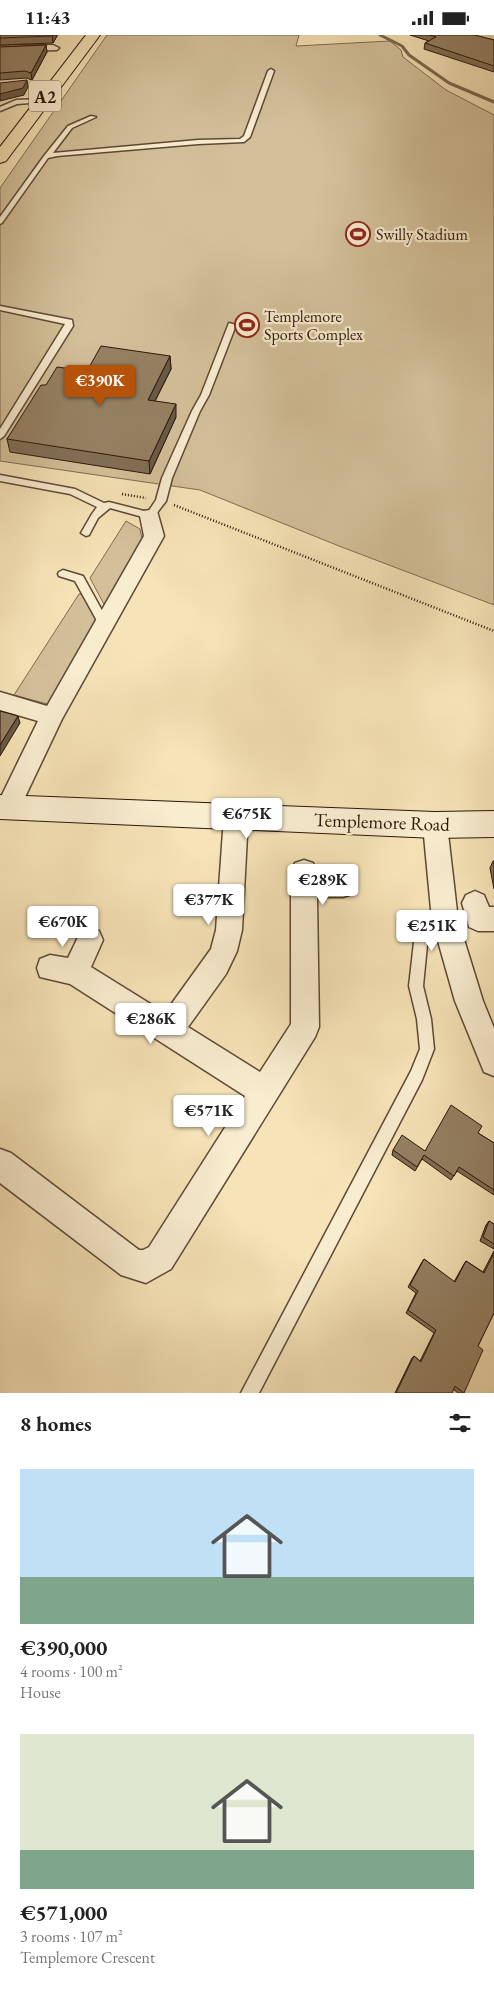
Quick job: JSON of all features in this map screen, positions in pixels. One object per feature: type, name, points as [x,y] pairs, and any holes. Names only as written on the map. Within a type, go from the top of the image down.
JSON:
[{"type":"highway","name":"A2","points":[[0,158],[41,101],[93,35]]},
{"type":"main road","name":"Templemore Road","points":[[4,807],[435,825],[494,824]]},
{"type":"street","points":[[0,49],[53,48]]},
{"type":"street","points":[[4,807],[52,716],[154,536],[156,509]]},
{"type":"street","points":[[0,701],[52,716]]},
{"type":"street","points":[[169,1031],[217,965],[224,951],[229,930],[236,817]]},
{"type":"street","points":[[435,825],[445,920],[469,1001],[494,1062]]},
{"type":"street","points":[[0,1164],[132,1264],[146,1267],[160,1258],[305,1027],[304,878],[343,886]]},
{"type":"street","points":[[90,940],[63,970],[169,1031],[264,1091]]},
{"type":"lane","points":[[46,157],[56,154],[198,142],[242,141],[247,137],[271,71]]},
{"type":"lane","points":[[0,109],[16,102],[41,101]]},
{"type":"lane","points":[[0,222],[46,157],[70,127],[93,117]]},
{"type":"lane","points":[[0,308],[69,322],[69,326],[0,436]]},
{"type":"lane","points":[[86,533],[99,509],[104,507],[110,505],[156,509],[166,479],[205,395],[232,325]]},
{"type":"lane","points":[[0,478],[72,491],[104,507]]},
{"type":"lane","points":[[64,574],[80,579],[105,625]]},
{"type":"lane","points":[[250,1393],[417,1075],[427,1049],[424,1019],[416,986],[421,942],[445,920]]},
{"type":"path","points":[[116,493],[494,631]]},
{"type":"shaded area","name":"Templemore Sports Complex","points":[[107,35],[299,35],[296,46],[390,41],[401,50],[403,57],[446,90],[494,115],[494,605],[339,546],[200,490],[0,461],[0,188]]},
{"type":"shaded area","points":[[126,521],[140,529],[143,543],[107,610],[90,578]]},
{"type":"shaded area","points":[[79,594],[82,594],[97,620],[51,705],[14,695]]},
{"type":"building","points":[[0,35],[53,35],[0,38]]},
{"type":"building","points":[[429,35],[474,35],[494,40],[494,66],[425,43],[436,37]]},
{"type":"building","points":[[46,45],[31,73],[25,71],[0,73],[0,47]]},
{"type":"building","points":[[27,80],[23,88],[0,94],[0,83]]},
{"type":"building","points":[[101,346],[170,356],[148,400],[176,404],[149,461],[7,439],[41,385],[46,385],[57,367],[87,371]]},
{"type":"building","points":[[0,711],[18,716],[0,745]]},
{"type":"building","points":[[451,1105],[482,1126],[478,1133],[494,1143],[494,1190],[459,1167],[454,1176],[424,1155],[417,1167],[393,1150],[402,1135],[425,1151]]},
{"type":"building","points":[[489,1221],[494,1224],[494,1244],[483,1237]]},
{"type":"building","points":[[494,1253],[494,1313],[478,1346],[483,1350],[464,1393],[455,1386],[452,1393],[396,1393],[414,1356],[421,1362],[436,1330],[408,1310],[418,1291],[410,1285],[424,1259],[455,1282],[466,1261],[484,1273]]},
{"type":"waterway","points":[[380,35],[402,46],[409,55],[449,83],[494,102]]},
{"type":"place","name":"Swilly Stadium","points":[[358,234]]},
{"type":"place","name":"Templemore Sports Complex","points":[[247,325]]}]
